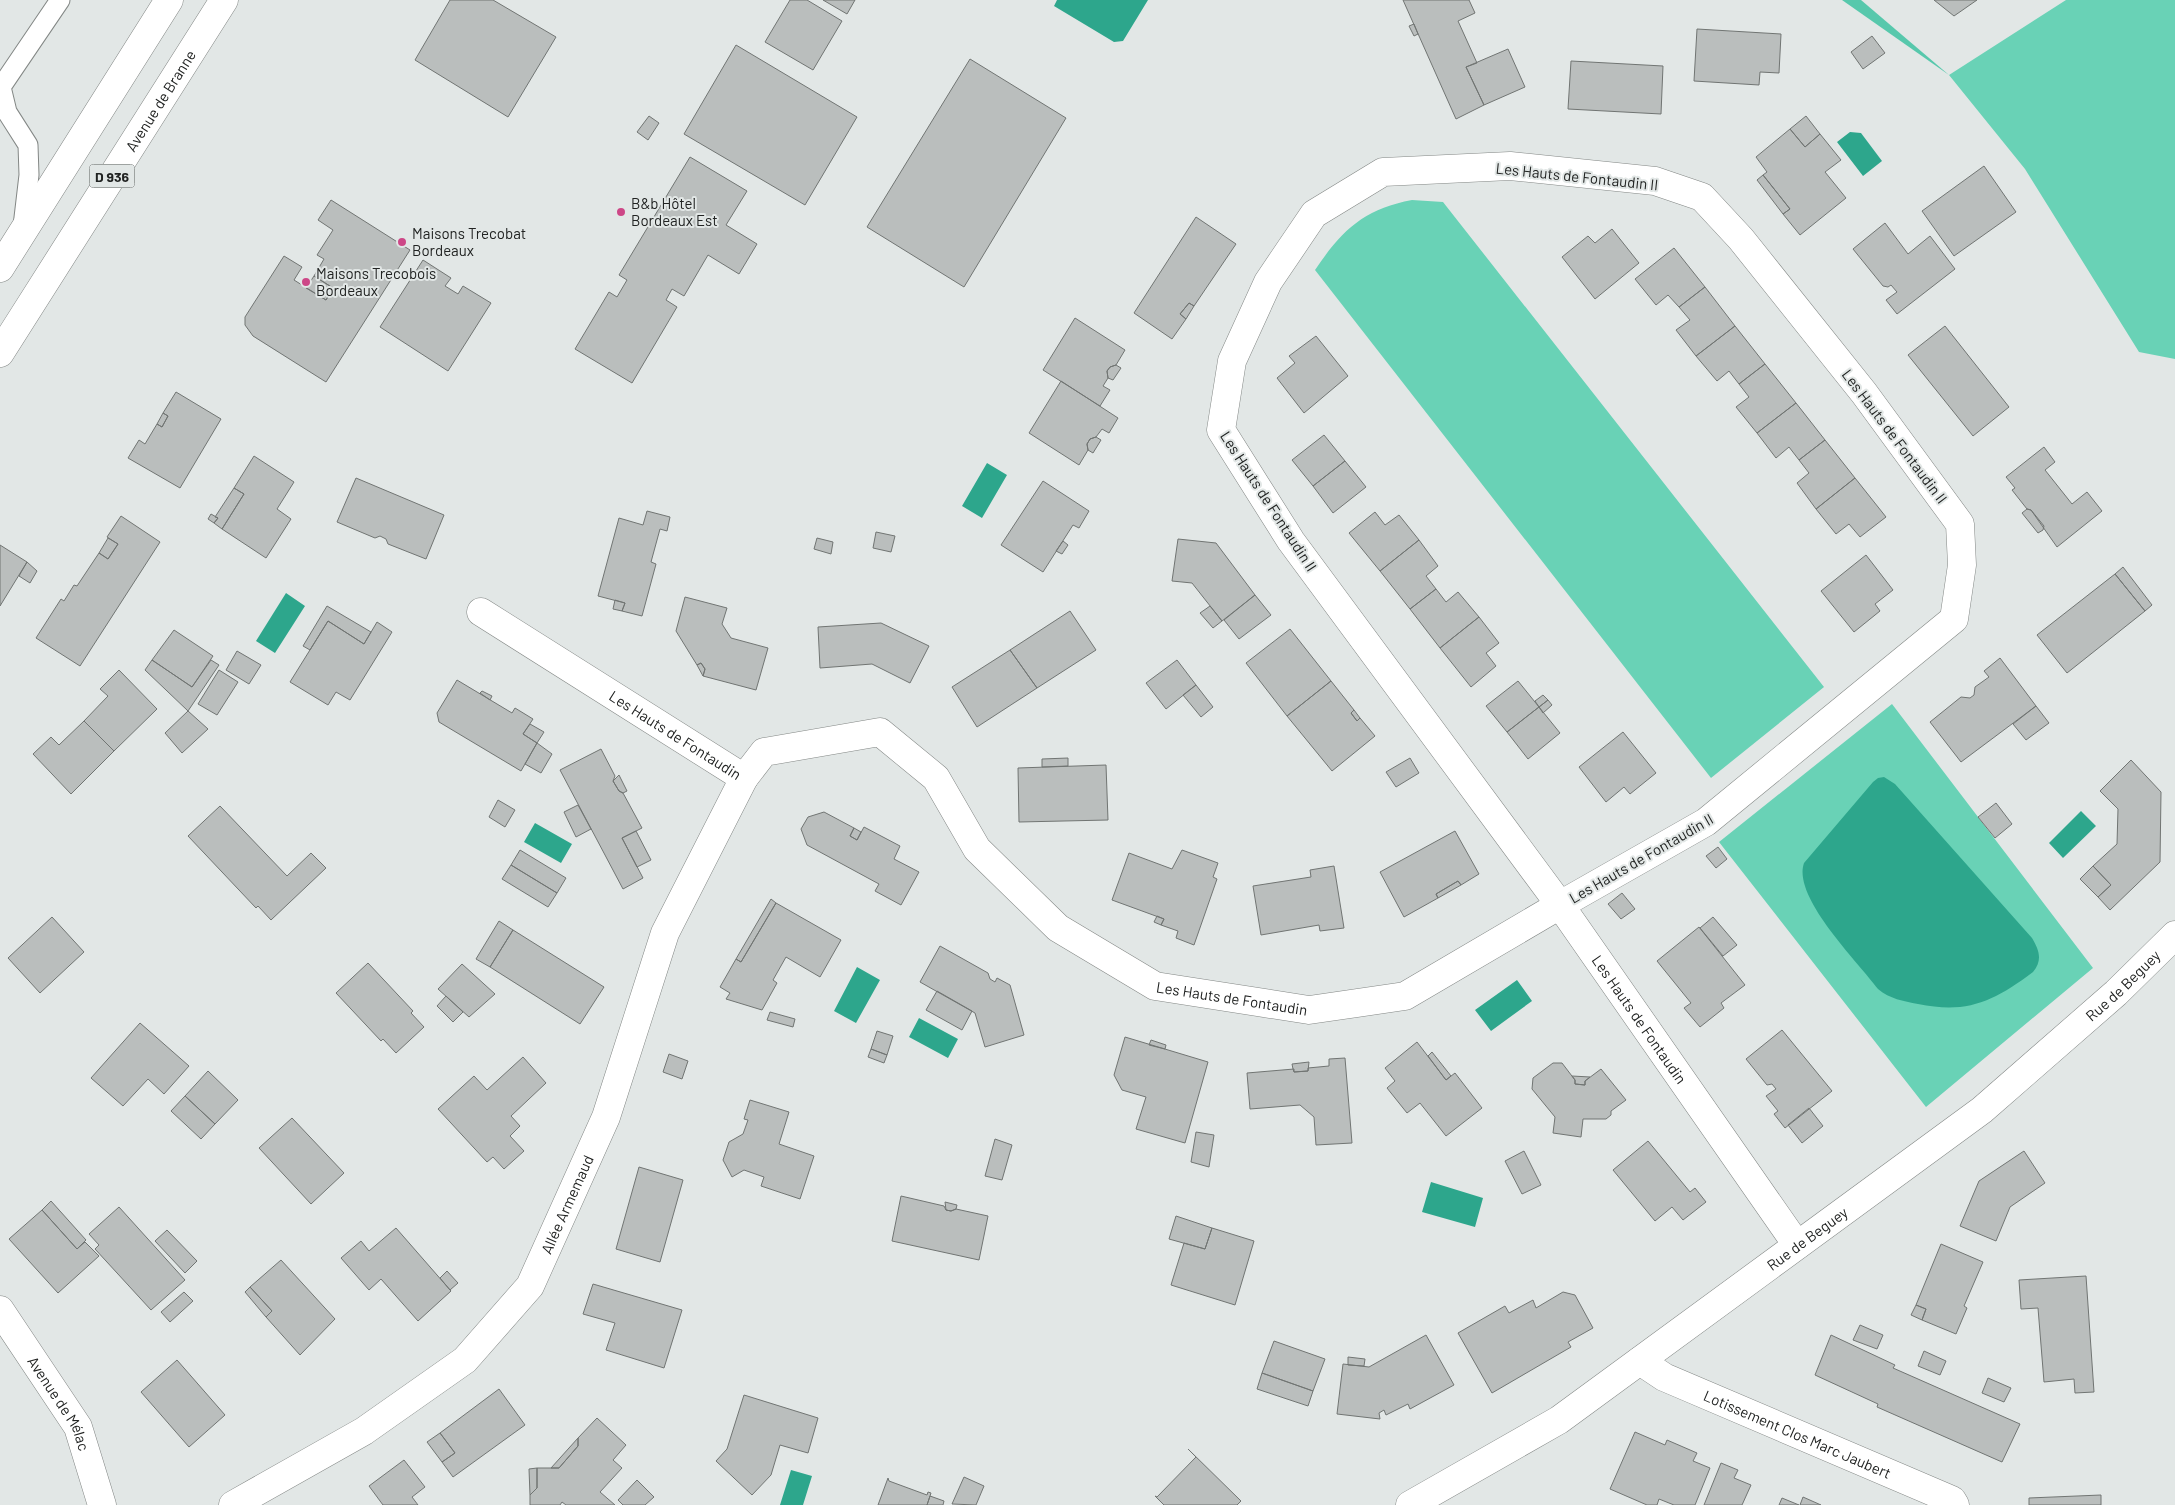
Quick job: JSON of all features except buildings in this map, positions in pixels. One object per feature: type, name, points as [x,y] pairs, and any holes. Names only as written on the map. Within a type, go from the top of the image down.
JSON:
[{"type":"street","name":"D 936","points":[[0,268],[169,0]]},
{"type":"street","name":"Avenue de Branne","points":[[0,353],[224,0]]},
{"type":"street","name":"Les Hauts de Fontaudin II","points":[[1510,166],[1655,181],[1702,197],[1741,240],[1858,385],[1960,524],[1962,565],[1954,619],[1706,822],[1560,904],[1291,541],[1221,430],[1232,361],[1268,282],[1314,214],[1383,172],[1510,166]]},
{"type":"street","name":"Les Hauts de Fontaudin","points":[[481,612],[744,778],[764,752],[880,732],[936,778],[977,849],[1058,928],[1155,986],[1309,1010],[1405,996],[1560,904],[1797,1245]]},
{"type":"street","name":"Allée Armemaud","points":[[233,1505],[364,1431],[465,1360],[530,1286],[606,1117],[665,933],[744,778]]},
{"type":"street","name":"Rue de Beguey","points":[[1410,1505],[1558,1420],[1982,1110],[2116,993],[2175,934]]},
{"type":"street","name":"Avenue de Mélac","points":[[0,1310],[78,1427],[102,1505]]},
{"type":"street","name":"Lotissement Clos Marc Jaubert","points":[[1640,1361],[1664,1377],[1952,1500],[1956,1505]]},
{"type":"lane","points":[[23,232],[29,175],[28,145],[7,112],[1,87],[60,0]]},
{"type":"shaded area","points":[[1057,0],[1148,0],[1123,41],[1114,42],[1054,6]]},
{"type":"shaded area","points":[[1842,0],[1861,0],[1949,75]]},
{"type":"shaded area","points":[[2066,0],[2175,0],[2175,359],[2139,352],[2025,169],[1949,75]]},
{"type":"shaded area","points":[[1850,132],[1861,133],[1882,161],[1863,176],[1837,142]]},
{"type":"shaded area","points":[[1412,200],[1443,202],[1824,687],[1711,778],[1315,270],[1335,243],[1356,223],[1380,209]]},
{"type":"shaded area","points":[[987,463],[1007,475],[982,518],[962,506]]},
{"type":"shaded area","points":[[286,593],[305,606],[275,653],[256,641]]},
{"type":"shaded area","points":[[1892,704],[2093,968],[1926,1107],[1719,842]]},
{"type":"shaded area","points":[[1884,777],[1895,784],[2032,938],[2037,947],[2039,959],[2033,972],[1992,998],[1965,1006],[1935,1007],[1902,1001],[1883,992],[1878,989],[1842,946],[1817,910],[1808,893],[1803,877],[1804,863],[1873,782],[1878,778]]},
{"type":"shaded area","points":[[2081,811],[2096,826],[2063,858],[2049,843]]},
{"type":"shaded area","points":[[535,823],[572,844],[561,863],[524,842]]},
{"type":"shaded area","points":[[857,967],[880,980],[856,1023],[834,1011]]},
{"type":"shaded area","points":[[1517,980],[1532,1001],[1491,1031],[1475,1010]]},
{"type":"shaded area","points":[[919,1018],[958,1039],[948,1058],[909,1037]]},
{"type":"shaded area","points":[[1431,1182],[1483,1198],[1475,1227],[1422,1212]]},
{"type":"shaded area","points":[[791,1470],[812,1476],[803,1505],[780,1505]]},
{"type":"place","name":"B&b Hôtel Bordeaux Est","points":[[621,212]]},
{"type":"place","name":"Maisons Trecobat Bordeaux","points":[[402,242]]},
{"type":"place","name":"Maisons Trecobois Bordeaux","points":[[306,282]]}]
